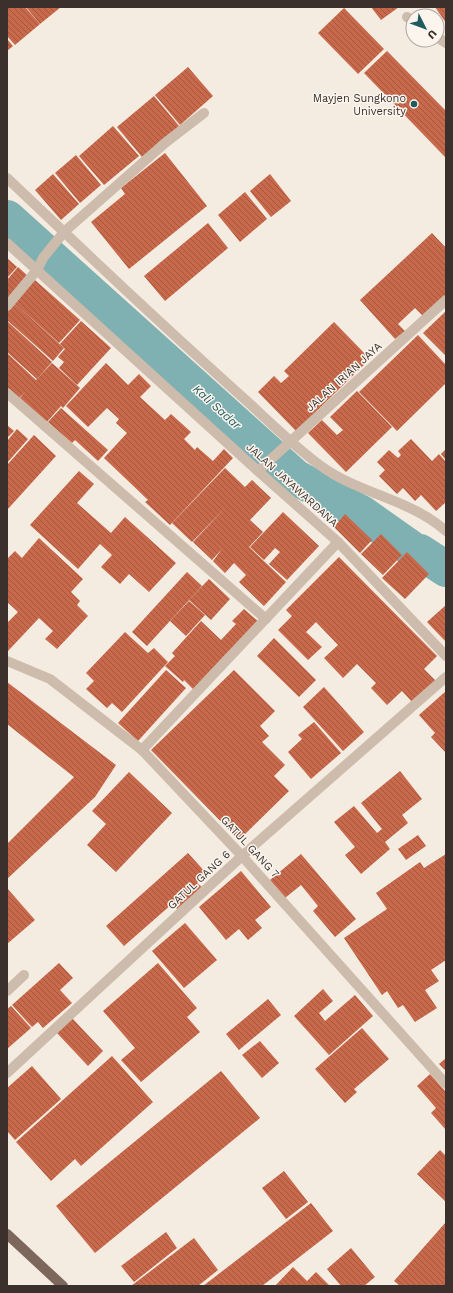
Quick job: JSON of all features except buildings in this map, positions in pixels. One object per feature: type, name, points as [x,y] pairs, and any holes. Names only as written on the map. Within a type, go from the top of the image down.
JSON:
[{"type":"main road","points":[[7,1234],[63,1286]]},
{"type":"street","points":[[7,306],[37,270],[43,258],[64,232],[165,143],[204,113]]},
{"type":"street","points":[[7,178],[202,361],[291,441],[331,473],[418,511],[446,531]]},
{"type":"street","name":"JALAN JAYAWARDANA","points":[[7,243],[338,542],[446,656]]},
{"type":"street","name":"JALAN IRIAN JAYA","points":[[258,471],[446,300]]},
{"type":"street","points":[[7,393],[266,618]]},
{"type":"street","points":[[142,750],[338,542]]},
{"type":"street","name":"GATUL GANG 7","points":[[7,661],[50,679],[142,750],[242,856],[446,1084]]},
{"type":"street","name":"GATUL GANG 6","points":[[7,1073],[242,856],[446,677]]},
{"type":"street","points":[[7,991],[24,975]]},
{"type":"waterway","name":"Kali Sadar","points":[[7,218],[295,477],[361,513],[419,554],[420,552],[446,569]]},
{"type":"place","name":"Mayjen Sungkono University","points":[[414,104]]}]
